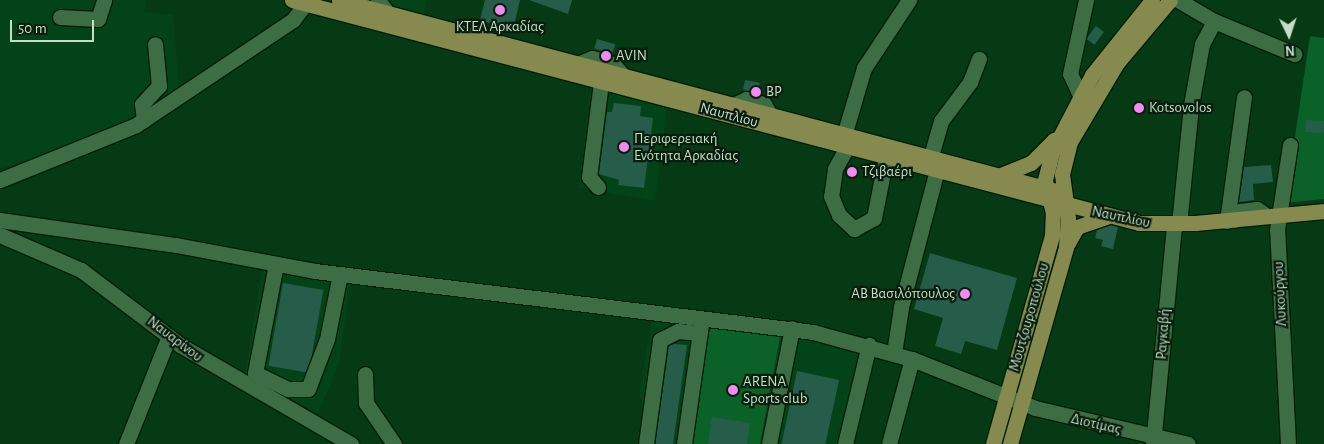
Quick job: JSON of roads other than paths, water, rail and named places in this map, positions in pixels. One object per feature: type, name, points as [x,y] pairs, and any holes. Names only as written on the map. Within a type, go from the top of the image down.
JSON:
[{"type":"main road","name":"Ναυπλίου","points":[[340,0],[389,6],[580,63],[769,113],[846,139],[886,157],[934,163],[1000,176],[1048,194]]},
{"type":"main road","points":[[1000,176],[1030,163],[1061,131],[1080,95],[1152,0]]},
{"type":"main road","name":"Μουτζουροπούλου","points":[[1010,444],[1066,246],[1065,156],[1083,114],[1117,62],[1170,0]]},
{"type":"main road","name":"Ναυπλίου","points":[[302,1],[601,82],[846,139],[1065,199],[1176,224]]},
{"type":"main road","name":"Μουτζουροπούλου","points":[[993,444],[1052,236],[1046,172],[1061,131]]},
{"type":"main road","name":"Ναυπλίου","points":[[1065,199],[1110,216],[1176,224]]},
{"type":"main road","points":[[1176,224],[1324,211]]},
{"type":"main road","points":[[1066,246],[1077,227],[1110,216]]},
{"type":"street","points":[[60,17],[98,19],[104,0]]},
{"type":"street","points":[[378,0],[389,6]]},
{"type":"street","points":[[886,157],[874,218],[854,228],[842,220],[831,196],[835,169],[846,139],[864,68],[909,0]]},
{"type":"street","points":[[1080,95],[1070,74],[1086,0]]},
{"type":"street","points":[[1178,0],[1214,21],[1294,54]]},
{"type":"street","points":[[0,180],[112,138],[144,120],[293,20],[302,1]]},
{"type":"street","name":"Ραγκαβή","points":[[1154,440],[1176,224],[1191,105],[1202,44],[1214,21]]},
{"type":"street","points":[[144,120],[142,104],[159,86],[155,44]]},
{"type":"street","points":[[894,353],[903,301],[934,163],[941,121],[970,82],[980,59]]},
{"type":"street","points":[[598,187],[589,177],[601,82]]},
{"type":"street","points":[[1231,220],[1244,97]]},
{"type":"street","name":"Λυκούργου","points":[[1288,444],[1272,216],[1290,145]]},
{"type":"street","points":[[0,220],[340,274],[701,326]]},
{"type":"street","name":"Ναυαρίνου","points":[[0,235],[81,270],[169,336],[226,374],[351,444]]},
{"type":"street","points":[[276,264],[255,373],[288,389],[308,389],[327,339],[340,274]]},
{"type":"street","points":[[646,444],[660,340],[678,331],[701,326]]},
{"type":"street","points":[[684,444],[701,326]]},
{"type":"street","name":"Διοτίμας","points":[[701,326],[792,328],[870,345],[912,359],[1006,396],[1020,404],[1154,440],[1188,444]]},
{"type":"street","points":[[769,444],[792,328]]},
{"type":"street","points":[[126,444],[169,336]]},
{"type":"street","points":[[845,444],[870,345]]},
{"type":"street","points":[[889,444],[912,359]]},
{"type":"street","points":[[365,374],[366,403],[394,444]]},
{"type":"place","name":"ΚΤΕΛ Αρκαδίας","points":[[500,10]]},
{"type":"place","name":"AVIN","points":[[606,56]]},
{"type":"place","name":"BP","points":[[756,92]]},
{"type":"place","name":"Kotsovolos","points":[[1139,108]]},
{"type":"place","name":"Περιφερειακή Ενότητα Αρκαδίας","points":[[624,147]]},
{"type":"place","name":"Τζιβαέρι","points":[[852,172]]},
{"type":"place","name":"ΑΒ Βασιλόπουλος","points":[[965,294]]},
{"type":"place","name":"ARENA Sports club","points":[[733,390]]}]
